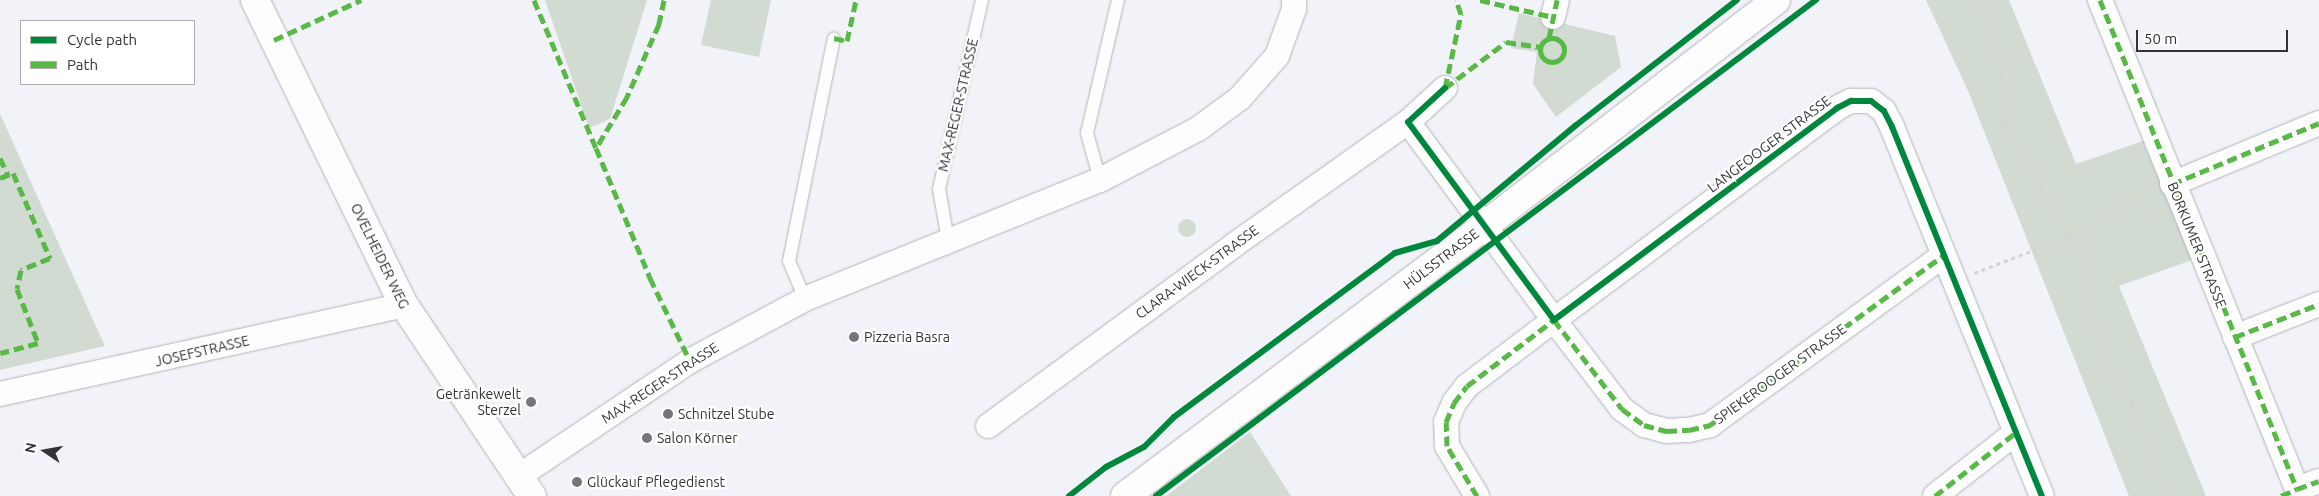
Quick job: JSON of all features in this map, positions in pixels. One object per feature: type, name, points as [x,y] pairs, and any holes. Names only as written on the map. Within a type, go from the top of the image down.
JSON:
[{"type":"street","name":"OVELHEIDER WEG","points":[[254,0],[404,305],[525,486]]},
{"type":"street","name":"MAX-REGER-STRASSE","points":[[525,486],[690,361],[805,299],[1100,180],[1198,129],[1240,98],[1277,56],[1294,9],[1294,0]]},
{"type":"street","name":"HÜLSSTRASSE","points":[[1125,496],[1484,226],[1776,0]]},
{"type":"street","name":"BORKUMER STRASSE","points":[[2100,0],[2235,337],[2289,492],[2319,481]]},
{"type":"street","name":"CLARA-WIECK-STRASSE","points":[[988,426],[1234,245],[1408,122],[1445,88]]},
{"type":"street","name":"LANGEOOGER STRASSE","points":[[1477,496],[1447,446],[1446,422],[1454,403],[1467,386],[1850,101],[1871,101],[1884,112],[2042,496]]},
{"type":"street","points":[[1408,122],[1554,320]]},
{"type":"street","points":[[2176,193],[2319,123]]},
{"type":"street","name":"SPIEKEROOGER STRASSE","points":[[1554,320],[1622,409],[1644,426],[1667,431],[1689,430],[1710,425],[1944,255]]},
{"type":"street","points":[[2235,337],[2319,304]]},
{"type":"street","name":"JOSEFSTRASSE","points":[[0,394],[404,305]]},
{"type":"street","points":[[1935,496],[2015,432]]},
{"type":"lane","name":"MAX-REGER-STRASSE","points":[[948,240],[939,189],[982,0]]},
{"type":"lane","points":[[1100,180],[1087,133],[1118,0]]},
{"type":"lane","points":[[805,299],[789,261],[834,38]]},
{"type":"path","points":[[1982,0],[2002,64],[2005,125],[2070,236],[2083,263],[2101,353],[2132,403],[2167,496]]},
{"type":"path","points":[[1955,281],[2070,236],[2088,233],[2117,208],[2132,203],[2155,211],[2166,211],[2176,193]]},
{"type":"shaded area","points":[[545,0],[647,0],[610,119],[589,128]]},
{"type":"shaded area","points":[[711,0],[771,0],[759,57],[701,45]]},
{"type":"shaded area","points":[[1926,0],[2009,0],[2076,164],[2143,141],[2192,260],[2119,286],[2206,496],[2129,496],[1968,91]]},
{"type":"shaded area","points":[[1519,13],[1615,36],[1621,67],[1556,117],[1533,84],[1537,52],[1511,48]]},
{"type":"shaded area","points":[[0,114],[105,346],[0,370]]},
{"type":"shaded area","points":[[1187,219],[1193,222],[1196,228],[1193,234],[1187,237],[1181,234],[1178,228],[1181,222]]},
{"type":"shaded area","points":[[1250,432],[1291,496],[1166,496]]},
{"type":"marked path","points":[[274,40],[361,0]]},
{"type":"marked path","points":[[534,0],[596,148]]},
{"type":"marked path","points":[[664,0],[659,24],[627,97],[596,148],[650,278],[690,361]]},
{"type":"marked path","points":[[834,38],[847,41],[856,0]]},
{"type":"marked path","points":[[1445,88],[1461,14],[1456,0]]},
{"type":"marked path","points":[[1480,0],[1553,17]]},
{"type":"marked path","points":[[1549,38],[1557,0]]},
{"type":"marked path","points":[[2100,0],[2297,489],[2319,481]]},
{"type":"marked path","points":[[1552,38],[1561,41],[1564,50],[1561,59],[1552,62],[1543,59],[1540,50],[1543,41],[1552,38]]},
{"type":"marked path","points":[[1445,88],[1506,42],[1540,47]]},
{"type":"marked path","points":[[2172,184],[2319,123]]},
{"type":"marked path","points":[[0,158],[8,175]]},
{"type":"marked path","points":[[0,178],[13,173],[50,258],[21,270],[17,289],[38,343],[0,353]]},
{"type":"marked path","points":[[1477,496],[1447,446],[1446,422],[1454,403],[1467,386],[1554,320],[1622,409],[1644,425],[1667,431],[1689,430],[1710,425],[1944,255]]},
{"type":"marked path","points":[[2235,337],[2319,304]]},
{"type":"marked path","points":[[1935,496],[2015,433]]},
{"type":"marked path","points":[[2281,496],[2297,489]]},
{"type":"cycle path","points":[[1069,496],[1106,467],[1144,447],[1174,417],[1395,253],[1437,241],[1575,126],[1737,0]]},
{"type":"cycle path","points":[[1156,496],[1816,0]]},
{"type":"cycle path","points":[[1445,88],[1408,122],[1554,320],[1837,108],[1851,101],[1871,101],[1884,111],[1892,127],[2042,496]]},
{"type":"place","name":"Pizzeria Basra","points":[[854,337]]},
{"type":"place","name":"Getränkewelt Sterzel","points":[[531,402]]},
{"type":"place","name":"Schnitzel Stube","points":[[668,414]]},
{"type":"place","name":"Salon Körner","points":[[647,438]]},
{"type":"place","name":"Glückauf Pflegedienst","points":[[577,482]]}]
